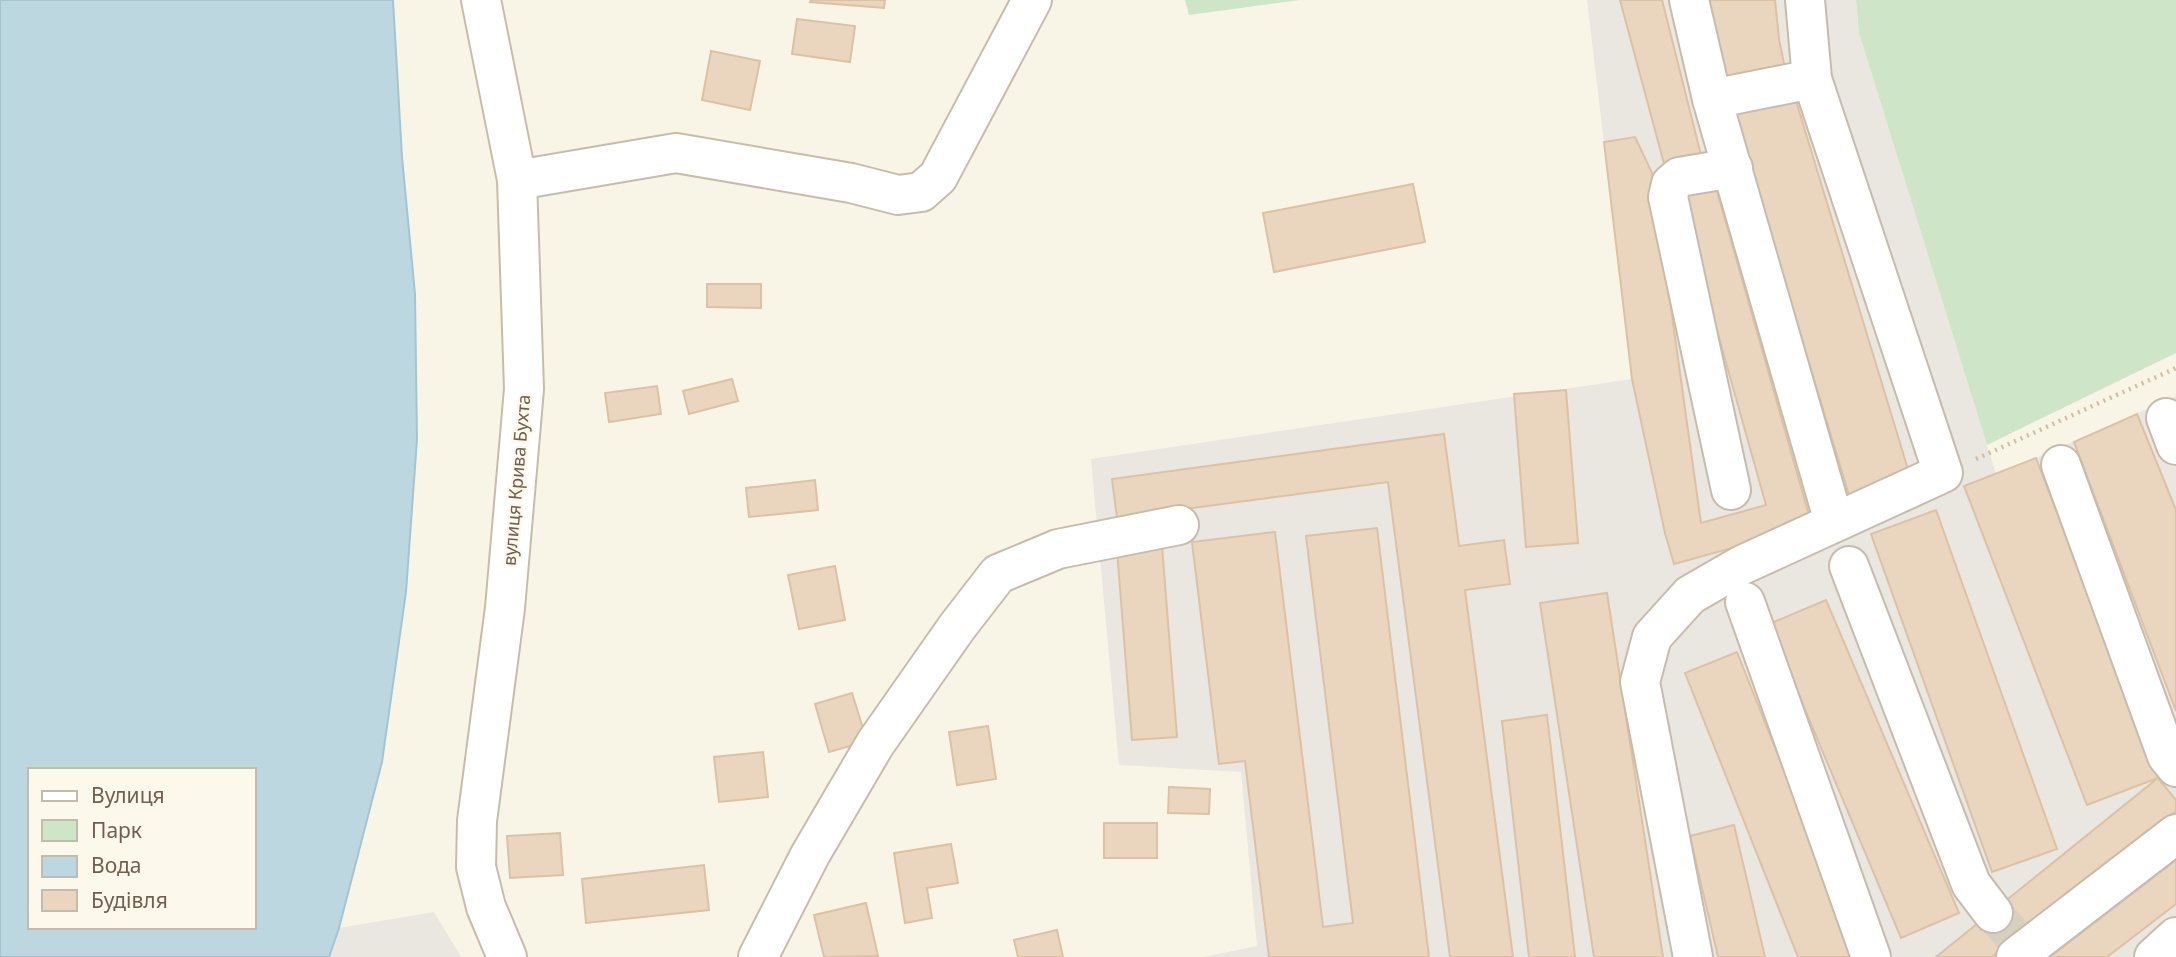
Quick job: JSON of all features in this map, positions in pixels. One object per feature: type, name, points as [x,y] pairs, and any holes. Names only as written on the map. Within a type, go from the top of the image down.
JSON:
[{"type":"street","name":"вулиця Крива Бухта","points":[[481,0],[517,180],[524,389],[505,608],[477,821],[477,867],[485,907],[508,957]]},
{"type":"street","points":[[517,180],[676,153],[852,183],[898,195],[920,192],[938,177],[1032,0]]},
{"type":"street","points":[[1689,0],[1712,99],[1834,522]]},
{"type":"street","points":[[1693,957],[1640,682],[1652,637],[1690,595],[1742,565],[1943,473],[1812,79],[1805,0]]},
{"type":"street","points":[[1712,99],[1812,79]]},
{"type":"street","points":[[1731,490],[1668,197],[1671,184],[1679,177],[1733,167]]},
{"type":"street","points":[[2061,466],[2167,756],[2176,767]]},
{"type":"street","points":[[758,957],[810,855],[875,744],[957,627],[998,574],[1058,549],[1179,525]]},
{"type":"street","points":[[1849,566],[1971,884],[2012,940],[2176,834]]},
{"type":"street","points":[[1745,602],[1871,957]]},
{"type":"street","points":[[2154,957],[2176,937]]},
{"type":"path","points":[[1943,473],[2176,368]]},
{"type":"shaded area","points":[[1587,0],[1856,0],[1859,33],[1996,474],[2176,396],[2176,957],[1203,957],[1257,946],[1241,772],[1119,765],[1091,459],[1632,379]]},
{"type":"shaded area","points":[[434,912],[461,957],[329,957],[339,928]]},
{"type":"green space","points":[[1185,0],[1300,0],[1189,15]]},
{"type":"green space","points":[[1856,0],[2176,0],[2176,353],[1987,445],[1859,33]]},
{"type":"water","points":[[0,0],[393,0],[402,157],[415,294],[417,439],[406,592],[382,762],[329,957],[0,957]]},
{"type":"building","points":[[885,0],[884,8],[810,2]]},
{"type":"building","points":[[1620,0],[1662,0],[1703,163],[1666,171]]},
{"type":"building","points":[[1707,0],[1775,0],[1787,78],[1720,85]]},
{"type":"building","points":[[797,19],[855,26],[850,62],[792,54]]},
{"type":"building","points":[[711,51],[760,61],[750,110],[702,100]]},
{"type":"building","points":[[1793,91],[1910,476],[1849,495],[1732,109]]},
{"type":"building","points":[[1635,137],[1652,173],[1701,523],[1766,505],[1679,195],[1715,184],[1812,526],[1674,564],[1632,379],[1604,142]]},
{"type":"building","points":[[1413,184],[1425,242],[1274,272],[1263,213]]},
{"type":"building","points":[[707,284],[761,284],[761,308],[707,307]]},
{"type":"building","points":[[732,379],[738,401],[689,414],[683,391]]},
{"type":"building","points":[[657,386],[661,414],[609,422],[605,393]]},
{"type":"building","points":[[1566,390],[1578,543],[1526,547],[1514,394]]},
{"type":"building","points":[[2137,414],[2176,510],[2176,711],[2074,442]]},
{"type":"building","points":[[1444,434],[1459,546],[1504,540],[1510,584],[1465,590],[1513,957],[1450,957],[1388,482],[1117,518],[1112,479]]},
{"type":"building","points":[[2036,458],[2158,778],[2087,805],[1964,486]]},
{"type":"building","points":[[815,480],[818,510],[749,517],[746,488]]},
{"type":"building","points":[[1936,510],[2057,849],[1992,872],[1871,534]]},
{"type":"building","points":[[1377,528],[1429,957],[1269,957],[1245,761],[1219,764],[1192,542],[1275,532],[1323,927],[1353,923],[1306,536]]},
{"type":"building","points":[[1162,546],[1177,737],[1132,740],[1117,550]]},
{"type":"building","points":[[835,566],[845,620],[799,629],[788,575]]},
{"type":"building","points":[[1607,593],[1663,957],[1594,957],[1540,603]]},
{"type":"building","points":[[1826,600],[1959,913],[1901,938],[1769,624]]},
{"type":"building","points":[[1737,652],[1858,957],[1798,957],[1685,673]]},
{"type":"building","points":[[852,693],[867,741],[829,752],[815,704]]},
{"type":"building","points":[[1547,715],[1575,957],[1529,957],[1502,721]]},
{"type":"building","points":[[988,726],[996,779],[957,785],[949,732]]},
{"type":"building","points":[[763,752],[768,797],[719,802],[714,757]]},
{"type":"building","points":[[2158,778],[2176,800],[2176,811],[1992,957],[1936,957]]},
{"type":"building","points":[[1169,787],[1210,789],[1209,814],[1168,813]]},
{"type":"building","points":[[1104,823],[1157,823],[1157,858],[1104,858]]},
{"type":"building","points":[[1734,825],[1765,957],[1718,957],[1690,836]]},
{"type":"building","points":[[560,833],[563,875],[510,878],[507,836]]},
{"type":"building","points":[[951,844],[958,883],[927,888],[932,918],[905,923],[894,853]]},
{"type":"building","points":[[2176,860],[2176,904],[2107,957],[2050,957]]},
{"type":"building","points":[[704,865],[709,910],[586,923],[582,879]]},
{"type":"building","points":[[866,903],[878,956],[824,957],[814,915]]},
{"type":"building","points":[[1057,930],[1063,957],[1018,957],[1014,940]]},
{"type":"tunnel","points":[[1993,913],[2015,938]]}]
